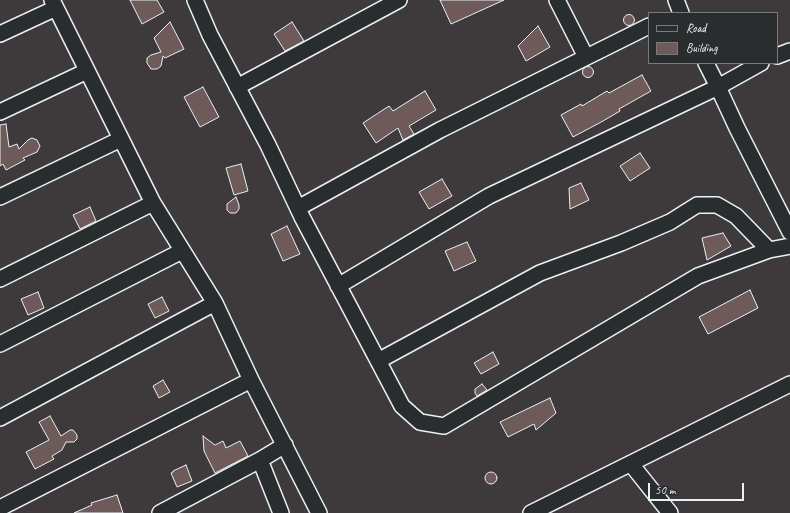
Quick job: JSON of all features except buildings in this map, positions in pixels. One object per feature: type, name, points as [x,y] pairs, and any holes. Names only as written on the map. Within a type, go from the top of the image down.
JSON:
[{"type":"street","points":[[194,0],[210,35],[268,145],[298,208],[402,406],[420,422],[444,426],[698,276],[769,250],[790,246]]},
{"type":"street","points":[[237,87],[399,0]]},
{"type":"street","points":[[557,0],[586,57]]},
{"type":"street","points":[[0,34],[54,4],[153,203],[215,303],[251,380],[319,513]]},
{"type":"street","points":[[298,208],[440,130],[648,26]]},
{"type":"street","points":[[778,56],[790,51]]},
{"type":"street","points":[[706,64],[790,232]]},
{"type":"street","points":[[338,286],[489,196],[718,87],[759,64]]},
{"type":"street","points":[[0,112],[87,71]]},
{"type":"street","points":[[0,198],[121,139]]},
{"type":"street","points":[[0,279],[153,203]]},
{"type":"street","points":[[378,361],[540,273],[621,243],[670,222],[697,205],[717,205],[736,216],[769,250]]},
{"type":"street","points":[[0,344],[182,251]]},
{"type":"street","points":[[0,418],[215,303]]},
{"type":"street","points":[[0,508],[251,380]]},
{"type":"street","points":[[531,513],[790,384]]},
{"type":"street","points":[[160,513],[260,460],[285,445]]},
{"type":"street","points":[[260,460],[281,513]]},
{"type":"street","points":[[631,464],[670,513]]}]
